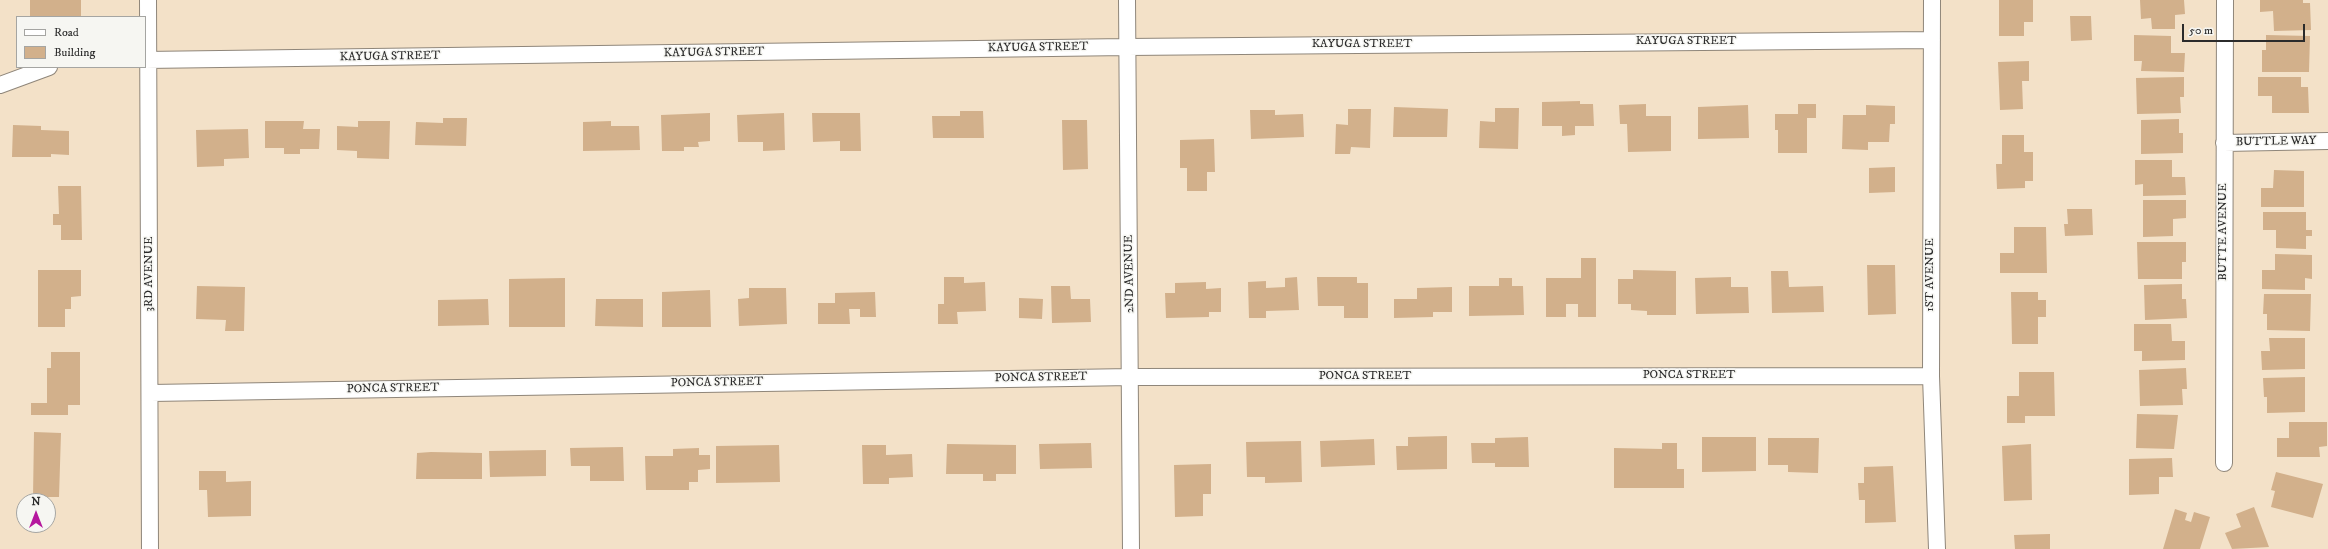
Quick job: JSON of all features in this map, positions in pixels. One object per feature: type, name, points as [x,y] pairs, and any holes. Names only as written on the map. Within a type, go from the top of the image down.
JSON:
[{"type":"street","name":"3RD AVENUE","points":[[148,0],[147,60],[151,392],[150,549]]},
{"type":"street","name":"2ND AVENUE","points":[[1127,0],[1131,377],[1131,549]]},
{"type":"street","name":"1ST AVENUE","points":[[1932,0],[1931,376],[1937,549]]},
{"type":"street","name":"BUTTE AVENUE","points":[[2224,463],[2225,0]]},
{"type":"street","name":"KAYUGA STREET","points":[[147,60],[1127,47],[1932,40]]},
{"type":"street","points":[[0,85],[46,68]]},
{"type":"street","name":"BUTTLE WAY","points":[[2224,143],[2328,141]]},
{"type":"street","name":"PONCA STREET","points":[[151,392],[1131,377],[1931,376]]},
{"type":"building","points":[[30,0],[81,0],[81,16],[30,16]]},
{"type":"building","points":[[1999,0],[2033,0],[2033,22],[2024,22],[2024,36],[1999,36]]},
{"type":"building","points":[[2140,0],[2184,0],[2185,14],[2175,15],[2175,29],[2152,29],[2151,18],[2141,19]]},
{"type":"building","points":[[2260,0],[2303,0],[2303,3],[2310,3],[2311,30],[2274,31],[2273,11],[2260,12]]},
{"type":"building","points":[[2070,16],[2091,16],[2092,40],[2071,41]]},
{"type":"building","points":[[2134,35],[2171,36],[2171,53],[2185,53],[2184,72],[2141,71],[2142,61],[2134,61]]},
{"type":"building","points":[[2266,35],[2310,36],[2309,72],[2262,72],[2262,50],[2266,50]]},
{"type":"building","points":[[2029,61],[2029,81],[2022,81],[2023,109],[2000,110],[1998,62]]},
{"type":"building","points":[[2184,77],[2184,97],[2180,97],[2181,113],[2137,114],[2136,78]]},
{"type":"building","points":[[2258,77],[2301,77],[2301,87],[2308,87],[2309,113],[2272,113],[2272,96],[2258,96]]},
{"type":"building","points":[[1580,101],[1580,104],[1593,104],[1594,126],[1575,126],[1575,135],[1562,136],[1562,126],[1542,126],[1542,102]]},
{"type":"building","points":[[1646,104],[1646,116],[1671,116],[1671,151],[1628,152],[1627,124],[1620,124],[1619,105]]},
{"type":"building","points":[[1798,104],[1816,104],[1816,118],[1807,118],[1807,153],[1778,153],[1778,130],[1775,130],[1775,114],[1798,114]]},
{"type":"building","points":[[1748,105],[1749,138],[1698,139],[1698,107]]},
{"type":"building","points":[[1866,105],[1895,106],[1895,124],[1890,124],[1889,142],[1868,142],[1868,150],[1842,149],[1843,115],[1866,115]]},
{"type":"building","points":[[1394,107],[1448,109],[1447,137],[1393,137]]},
{"type":"building","points":[[1495,108],[1519,108],[1518,149],[1479,148],[1480,121],[1495,122]]},
{"type":"building","points":[[1348,109],[1371,109],[1370,148],[1351,147],[1350,154],[1335,154],[1336,124],[1348,125]]},
{"type":"building","points":[[1250,110],[1275,110],[1275,115],[1303,114],[1304,137],[1251,139]]},
{"type":"building","points":[[960,111],[983,111],[984,138],[933,138],[932,116],[960,116]]},
{"type":"building","points":[[710,113],[710,141],[698,142],[699,147],[684,147],[684,151],[662,151],[661,115]]},
{"type":"building","points":[[784,113],[785,150],[763,151],[763,142],[738,142],[737,115]]},
{"type":"building","points":[[812,113],[860,113],[861,151],[840,151],[840,141],[813,142]]},
{"type":"building","points":[[443,118],[467,118],[466,146],[415,145],[416,122],[443,123]]},
{"type":"building","points":[[2179,119],[2179,133],[2183,133],[2183,153],[2141,154],[2141,120]]},
{"type":"building","points":[[1062,120],[1087,120],[1088,169],[1063,170]]},
{"type":"building","points":[[265,121],[304,121],[303,129],[320,129],[319,149],[300,149],[300,154],[284,154],[284,148],[265,148]]},
{"type":"building","points":[[358,121],[390,121],[389,159],[357,158],[357,151],[337,150],[337,126],[358,127]]},
{"type":"building","points":[[611,121],[611,126],[639,126],[640,150],[583,151],[583,122]]},
{"type":"building","points":[[13,125],[41,126],[41,130],[69,131],[69,155],[51,154],[51,157],[12,157]]},
{"type":"building","points":[[248,129],[249,158],[224,159],[224,166],[197,167],[196,130]]},
{"type":"building","points":[[2002,135],[2024,135],[2024,152],[2033,152],[2033,181],[2025,181],[2025,188],[1997,189],[1996,164],[2002,164]]},
{"type":"building","points":[[1214,139],[1215,172],[1207,172],[1207,191],[1187,191],[1187,168],[1180,168],[1180,140]]},
{"type":"building","points":[[2135,160],[2172,160],[2172,177],[2185,177],[2186,195],[2143,196],[2143,184],[2135,185]]},
{"type":"building","points":[[1895,167],[1895,192],[1869,193],[1869,168]]},
{"type":"building","points":[[2274,170],[2304,171],[2304,207],[2261,207],[2261,188],[2273,188]]},
{"type":"building","points":[[58,186],[81,186],[82,240],[61,240],[61,225],[53,225],[53,214],[59,214]]},
{"type":"building","points":[[2143,200],[2186,200],[2186,218],[2173,219],[2173,236],[2143,237]]},
{"type":"building","points":[[2067,209],[2092,209],[2093,235],[2065,236],[2064,224],[2068,224]]},
{"type":"building","points":[[2263,212],[2306,212],[2306,230],[2312,230],[2312,236],[2306,236],[2306,249],[2276,248],[2276,230],[2263,230]]},
{"type":"building","points":[[2014,227],[2046,227],[2047,273],[2000,273],[2000,253],[2014,253]]},
{"type":"building","points":[[2137,242],[2186,242],[2186,262],[2182,262],[2182,279],[2138,279]]},
{"type":"building","points":[[2275,254],[2312,255],[2312,279],[2305,278],[2305,290],[2262,289],[2262,270],[2275,270]]},
{"type":"building","points":[[1581,258],[1596,258],[1596,317],[1578,317],[1578,304],[1566,304],[1566,317],[1546,317],[1546,278],[1581,278]]},
{"type":"building","points":[[1867,265],[1895,265],[1896,314],[1868,315]]},
{"type":"building","points":[[38,270],[81,270],[81,296],[71,297],[71,309],[65,309],[65,327],[38,327]]},
{"type":"building","points":[[1633,270],[1676,271],[1676,315],[1647,315],[1647,311],[1631,310],[1631,304],[1618,304],[1618,279],[1633,279]]},
{"type":"building","points":[[1771,271],[1788,271],[1789,287],[1823,286],[1824,312],[1772,313]]},
{"type":"building","points":[[944,277],[964,277],[964,283],[985,282],[986,311],[957,312],[958,324],[938,324],[938,304],[944,304]]},
{"type":"building","points":[[1297,277],[1299,310],[1266,311],[1266,318],[1249,318],[1248,282],[1266,281],[1266,288],[1285,287],[1285,278]]},
{"type":"building","points":[[1317,277],[1357,277],[1357,283],[1368,283],[1368,318],[1344,318],[1344,306],[1318,306]]},
{"type":"building","points":[[1731,277],[1731,287],[1748,287],[1749,313],[1696,314],[1695,278]]},
{"type":"building","points":[[565,278],[565,327],[509,327],[509,279]]},
{"type":"building","points":[[1499,278],[1512,278],[1512,286],[1523,286],[1524,315],[1469,316],[1469,286],[1499,286]]},
{"type":"building","points":[[1206,282],[1206,289],[1221,288],[1221,312],[1209,312],[1209,317],[1166,318],[1165,293],[1175,293],[1175,283]]},
{"type":"building","points":[[2182,284],[2182,299],[2186,299],[2187,318],[2145,320],[2144,285]]},
{"type":"building","points":[[197,286],[245,287],[244,331],[225,331],[226,320],[196,319]]},
{"type":"building","points":[[1051,286],[1070,286],[1071,299],[1090,299],[1091,322],[1052,323]]},
{"type":"building","points":[[1452,287],[1452,312],[1433,312],[1433,317],[1394,318],[1394,299],[1417,299],[1417,288]]},
{"type":"building","points":[[749,288],[786,288],[787,324],[739,326],[738,299],[749,298]]},
{"type":"building","points":[[710,290],[711,327],[662,327],[662,292]]},
{"type":"building","points":[[875,292],[876,317],[860,317],[860,309],[849,309],[850,324],[818,324],[818,303],[835,303],[835,293]]},
{"type":"building","points":[[2011,292],[2038,292],[2038,300],[2046,300],[2046,317],[2038,317],[2038,344],[2012,344]]},
{"type":"building","points":[[2264,294],[2311,294],[2310,331],[2267,330],[2267,314],[2263,314]]},
{"type":"building","points":[[1019,298],[1043,299],[1042,319],[1019,318]]},
{"type":"building","points":[[488,299],[489,325],[438,326],[438,300]]},
{"type":"building","points":[[596,299],[643,299],[643,327],[595,326]]},
{"type":"building","points":[[2134,324],[2171,324],[2172,341],[2185,341],[2185,360],[2142,361],[2142,351],[2134,351]]},
{"type":"building","points":[[2269,338],[2305,338],[2305,369],[2262,370],[2261,351],[2270,351]]},
{"type":"building","points":[[51,352],[80,352],[80,405],[68,405],[68,415],[31,415],[31,403],[47,403],[47,368],[51,368]]},
{"type":"building","points":[[2186,368],[2187,389],[2182,389],[2183,405],[2140,406],[2139,370]]},
{"type":"building","points":[[2019,372],[2054,372],[2055,416],[2025,416],[2025,423],[2007,423],[2007,396],[2019,396]]},
{"type":"building","points":[[2305,377],[2305,412],[2267,413],[2267,397],[2264,397],[2263,378]]},
{"type":"building","points":[[2137,414],[2178,415],[2174,449],[2136,448]]},
{"type":"building","points":[[2289,422],[2327,422],[2327,446],[2319,447],[2320,457],[2277,457],[2277,438],[2289,438]]},
{"type":"building","points":[[34,432],[61,433],[59,497],[56,497],[56,493],[33,493]]},
{"type":"building","points":[[1447,436],[1447,469],[1397,470],[1396,446],[1408,446],[1408,437]]},
{"type":"building","points":[[1528,437],[1529,467],[1495,467],[1495,463],[1472,463],[1471,443],[1495,443],[1495,438]]},
{"type":"building","points":[[1702,437],[1756,437],[1756,471],[1702,472]]},
{"type":"building","points":[[1768,438],[1819,438],[1818,473],[1788,472],[1788,465],[1768,465]]},
{"type":"building","points":[[1374,439],[1375,465],[1321,467],[1320,441]]},
{"type":"building","points":[[1301,441],[1302,482],[1265,483],[1265,477],[1247,477],[1246,442]]},
{"type":"building","points":[[1091,443],[1092,468],[1040,469],[1039,444]]},
{"type":"building","points":[[1662,443],[1677,443],[1677,469],[1684,469],[1684,488],[1614,488],[1614,448],[1662,449]]},
{"type":"building","points":[[947,444],[1016,445],[1016,474],[996,474],[996,481],[983,481],[983,474],[946,474]]},
{"type":"building","points":[[2031,444],[2032,500],[2004,501],[2002,446]]},
{"type":"building","points":[[779,445],[780,482],[716,483],[716,446]]},
{"type":"building","points":[[862,445],[886,445],[886,455],[912,454],[913,477],[889,478],[889,484],[863,484]]},
{"type":"building","points":[[623,447],[624,481],[590,481],[590,466],[571,466],[570,448]]},
{"type":"building","points":[[699,448],[699,455],[710,455],[710,469],[698,470],[698,482],[689,482],[689,490],[646,490],[645,456],[673,456],[673,449]]},
{"type":"building","points":[[546,450],[546,476],[490,477],[489,451]]},
{"type":"building","points":[[417,453],[482,453],[482,479],[416,479]]},
{"type":"building","points":[[2172,458],[2173,477],[2159,477],[2159,494],[2129,495],[2129,459]]},
{"type":"building","points":[[1211,464],[1211,494],[1203,494],[1203,516],[1175,517],[1174,465]]},
{"type":"building","points":[[1893,466],[1896,522],[1865,523],[1865,500],[1859,500],[1858,483],[1864,483],[1864,467]]},
{"type":"building","points":[[199,471],[226,471],[226,482],[251,481],[251,516],[208,517],[207,490],[199,490]]},
{"type":"building","points":[[2276,472],[2323,484],[2313,518],[2271,507],[2275,491],[2271,490]]},
{"type":"building","points":[[2254,507],[2269,547],[2232,549],[2225,533],[2241,527],[2236,514]]},
{"type":"building","points":[[2175,509],[2187,513],[2185,520],[2191,522],[2194,512],[2210,517],[2200,549],[2163,549]]},
{"type":"building","points":[[2050,534],[2050,549],[2015,549],[2014,535]]}]
